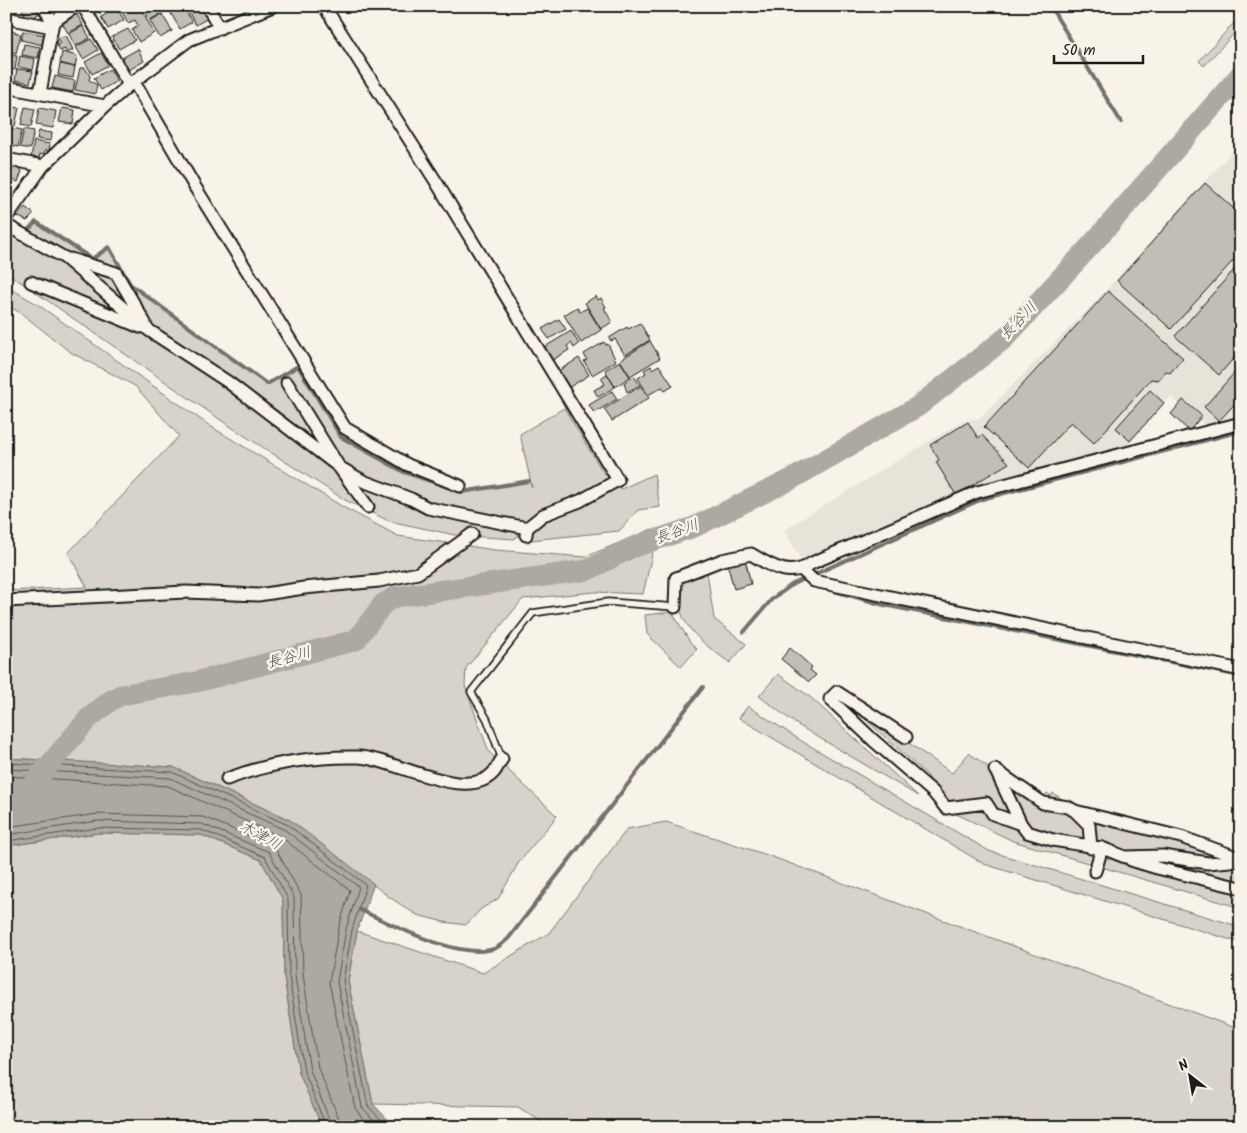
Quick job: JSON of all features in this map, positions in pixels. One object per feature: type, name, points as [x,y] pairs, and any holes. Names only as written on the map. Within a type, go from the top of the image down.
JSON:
[{"type":"street","points":[[40,93],[53,25],[43,6]]},
{"type":"street","points":[[6,18],[53,25],[76,6]]},
{"type":"street","points":[[83,6],[345,428],[408,465],[460,486]]},
{"type":"street","points":[[207,6],[220,28]]},
{"type":"street","points":[[6,218],[43,166],[105,106],[132,83],[189,40],[220,28],[257,10],[273,6]]},
{"type":"street","points":[[6,225],[64,258],[150,331],[228,382],[339,467],[363,481],[411,499],[428,508],[526,531],[543,515],[580,501],[618,480],[435,180],[324,6]]},
{"type":"street","points":[[6,87],[105,106]]},
{"type":"street","points":[[6,159],[43,166]]},
{"type":"street","points":[[64,258],[116,273],[150,331]]},
{"type":"street","points":[[31,282],[150,331]]},
{"type":"street","points":[[288,383],[339,467],[368,507]]},
{"type":"street","points":[[675,607],[676,578],[722,560],[751,554],[778,570],[802,570],[812,563],[977,492],[1241,423]]},
{"type":"street","points":[[6,601],[186,592],[258,595],[304,588],[379,581],[418,572],[472,534]]},
{"type":"street","points":[[802,570],[814,581],[1241,670]]},
{"type":"street","points":[[906,737],[837,692],[830,699],[873,740],[933,792],[946,808],[986,803],[993,814],[1022,824]]},
{"type":"street","points":[[226,779],[276,764],[328,758],[361,757],[431,778],[466,784],[481,781],[493,773],[502,759]]},
{"type":"street","points":[[1241,860],[1181,837],[1075,811],[1068,807],[1043,803],[995,770],[1027,832],[1096,848],[1157,868],[1241,888]]},
{"type":"street","points":[[1075,811],[1088,825],[1096,848],[1095,870]]},
{"type":"street","points":[[1125,857],[1163,856],[1208,863],[1241,860]]},
{"type":"lane","points":[[502,759],[487,719],[471,692],[533,613],[608,602],[675,607]]},
{"type":"shaded area","points":[[1241,15],[1241,26],[1204,66],[1199,61]]},
{"type":"shaded area","points":[[1241,142],[1241,419],[1208,428],[1171,396],[1124,450],[974,491],[802,561],[784,530],[961,422],[980,418],[1096,301]]},
{"type":"shaded area","points":[[36,222],[92,259],[109,247],[130,284],[267,384],[298,366],[341,437],[404,472],[462,492],[529,481],[532,488],[520,434],[564,408],[603,472],[621,489],[654,474],[660,507],[638,510],[619,531],[531,540],[533,526],[514,539],[455,535],[389,521],[345,500],[228,425],[6,272],[6,233],[26,232]]},
{"type":"shaded area","points":[[6,286],[37,304],[210,426],[343,507],[398,536],[495,550],[585,557],[652,529],[656,537],[643,594],[594,592],[523,599],[466,668],[465,686],[489,752],[557,816],[519,862],[498,899],[481,909],[466,925],[417,915],[389,897],[290,820],[173,767],[6,758],[6,591],[87,587],[68,553],[179,436],[135,386],[70,352],[21,313],[6,305]]},
{"type":"shaded area","points":[[707,572],[714,619],[746,644],[730,663],[698,638],[685,622],[681,612],[679,599],[683,579]]},
{"type":"shaded area","points":[[672,612],[690,642],[697,649],[681,667],[647,634],[645,615]]},
{"type":"shaded area","points":[[778,674],[809,696],[918,796],[796,724],[759,696]]},
{"type":"shaded area","points":[[834,691],[952,773],[969,753],[1038,803],[1047,793],[1051,796],[1053,793],[1071,805],[1241,862],[1241,908],[1013,841],[948,810],[927,775]]},
{"type":"shaded area","points":[[748,706],[800,740],[989,851],[1241,927],[1241,943],[984,864],[739,718]]},
{"type":"shaded area","points":[[666,822],[767,855],[1241,1030],[1241,1127],[550,1127],[518,1107],[373,1104],[348,981],[357,931],[483,973],[549,933],[627,829]]},
{"type":"shaded area","points":[[98,833],[201,835],[261,860],[283,900],[284,977],[299,1073],[322,1127],[27,1127],[6,1117],[6,846]]},
{"type":"water","name":"木津川","points":[[6,758],[173,767],[290,820],[374,884],[357,931],[348,981],[373,1104],[395,1127],[322,1127],[299,1073],[284,977],[283,900],[261,860],[201,835],[98,833],[6,846]]},
{"type":"building","points":[[40,6],[43,11],[32,18],[30,15],[26,17],[21,7]]},
{"type":"building","points":[[96,6],[113,6],[100,14]]},
{"type":"building","points":[[119,6],[140,6],[154,33],[139,42],[132,30],[138,26],[135,20],[128,23]]},
{"type":"building","points":[[142,6],[158,6],[162,13],[150,20]]},
{"type":"building","points":[[183,6],[192,22],[180,29],[170,12]]},
{"type":"building","points":[[185,6],[200,6],[208,18],[196,25]]},
{"type":"building","points":[[117,8],[124,20],[108,29],[101,17]]},
{"type":"building","points":[[76,13],[83,25],[68,33],[61,21]]},
{"type":"building","points":[[162,14],[172,31],[160,38],[150,21]]},
{"type":"building","points":[[83,26],[90,38],[75,46],[69,34]]},
{"type":"building","points":[[128,29],[135,40],[119,49],[112,37]]},
{"type":"building","points":[[11,31],[21,34],[16,53],[6,51]]},
{"type":"building","points":[[23,31],[45,35],[43,45],[21,40]]},
{"type":"building","points":[[66,35],[73,50],[67,53],[65,49],[60,51],[57,45],[61,43],[58,38]]},
{"type":"building","points":[[91,39],[98,50],[83,59],[76,47]]},
{"type":"building","points":[[24,44],[40,47],[38,58],[22,55]]},
{"type":"building","points":[[138,49],[144,61],[129,70],[122,58]]},
{"type":"building","points":[[62,52],[77,56],[75,67],[60,63]]},
{"type":"building","points":[[101,53],[108,65],[92,74],[85,62]]},
{"type":"building","points":[[6,54],[17,56],[15,70],[6,68]]},
{"type":"building","points":[[20,56],[35,59],[33,70],[18,67]]},
{"type":"building","points":[[60,64],[75,67],[73,78],[58,75]]},
{"type":"building","points":[[80,68],[85,68],[90,76],[89,80],[97,85],[95,94],[75,90]]},
{"type":"building","points":[[17,69],[33,71],[30,83],[15,80]]},
{"type":"building","points":[[110,69],[117,81],[101,90],[94,78]]},
{"type":"building","points":[[55,76],[75,81],[73,92],[52,88]]},
{"type":"building","points":[[8,106],[19,108],[15,126],[6,124]]},
{"type":"building","points":[[25,107],[35,109],[31,127],[21,125]]},
{"type":"building","points":[[39,108],[56,111],[53,128],[36,125]]},
{"type":"building","points":[[62,108],[75,110],[73,124],[59,122]]},
{"type":"building","points":[[12,128],[22,130],[18,147],[8,145]]},
{"type":"building","points":[[24,129],[34,131],[30,149],[20,147]]},
{"type":"building","points":[[39,131],[52,133],[51,141],[37,139]]},
{"type":"building","points":[[34,141],[50,144],[49,151],[45,150],[44,155],[40,154],[39,158],[31,157]]},
{"type":"building","points":[[14,167],[22,171],[18,182],[6,177],[7,168],[13,171]]},
{"type":"building","points":[[1205,183],[1241,215],[1241,252],[1171,329],[1117,281]]},
{"type":"building","points":[[25,207],[34,214],[27,221],[17,216]]},
{"type":"building","points":[[1241,262],[1241,350],[1219,375],[1175,336]]},
{"type":"building","points":[[1108,291],[1183,358],[1170,373],[1166,371],[1158,380],[1151,379],[1094,443],[1071,422],[1029,468],[984,427]]},
{"type":"building","points":[[596,296],[598,300],[601,298],[612,322],[601,329],[585,303]]},
{"type":"building","points":[[577,307],[580,312],[587,308],[601,330],[581,343],[564,315]]},
{"type":"building","points":[[559,319],[566,329],[549,339],[542,329]]},
{"type":"building","points":[[640,323],[650,340],[625,355],[615,339],[611,341],[609,338],[627,327],[628,329]]},
{"type":"building","points":[[571,331],[579,344],[574,348],[571,343],[567,346],[569,350],[551,361],[543,348]]},
{"type":"building","points":[[650,341],[660,358],[630,376],[620,360]]},
{"type":"building","points":[[604,342],[606,345],[608,344],[616,361],[592,375],[584,361],[587,360],[584,354]]},
{"type":"building","points":[[579,358],[589,375],[568,388],[558,371]]},
{"type":"building","points":[[620,361],[630,377],[615,387],[605,370]]},
{"type":"building","points":[[659,365],[673,386],[665,391],[662,387],[648,395],[638,378],[646,373],[644,370],[651,366],[652,369]]},
{"type":"building","points":[[1236,371],[1241,375],[1241,397],[1219,421],[1204,407]]},
{"type":"building","points":[[607,374],[615,387],[598,397],[594,390],[605,384],[601,378]]},
{"type":"building","points":[[634,376],[640,385],[627,392],[624,383]]},
{"type":"building","points":[[641,386],[649,398],[612,421],[604,409]]},
{"type":"building","points":[[1150,390],[1164,403],[1130,441],[1116,428]]},
{"type":"building","points":[[612,391],[617,399],[594,413],[589,405]]},
{"type":"building","points":[[1183,400],[1202,416],[1189,431],[1171,414]]},
{"type":"building","points":[[968,422],[978,438],[982,435],[1009,463],[956,495],[936,462],[939,460],[930,445]]},
{"type":"building","points":[[745,559],[751,584],[734,589],[727,563]]},
{"type":"building","points":[[790,648],[812,667],[810,670],[816,675],[809,682],[781,659]]},
{"type":"waterway","points":[[1050,6],[1121,122]]},
{"type":"waterway","name":"長谷川","points":[[34,783],[88,719],[110,701],[121,695],[196,682],[356,640],[383,604],[395,597],[588,570],[631,548],[694,527],[790,480],[917,407],[1004,339],[1094,242],[1241,74]]},
{"type":"waterway","points":[[26,232],[36,222],[92,259],[109,247],[130,284],[267,384],[298,366],[341,437],[404,472],[451,488]]},
{"type":"waterway","points":[[744,632],[772,599],[793,584],[982,499],[1241,431]]},
{"type":"waterway","points":[[457,490],[462,492],[529,481]]},
{"type":"waterway","points":[[834,591],[884,605],[1241,676]]},
{"type":"waterway","points":[[360,910],[427,940],[446,946],[481,951],[498,947],[508,939],[703,687]]}]
